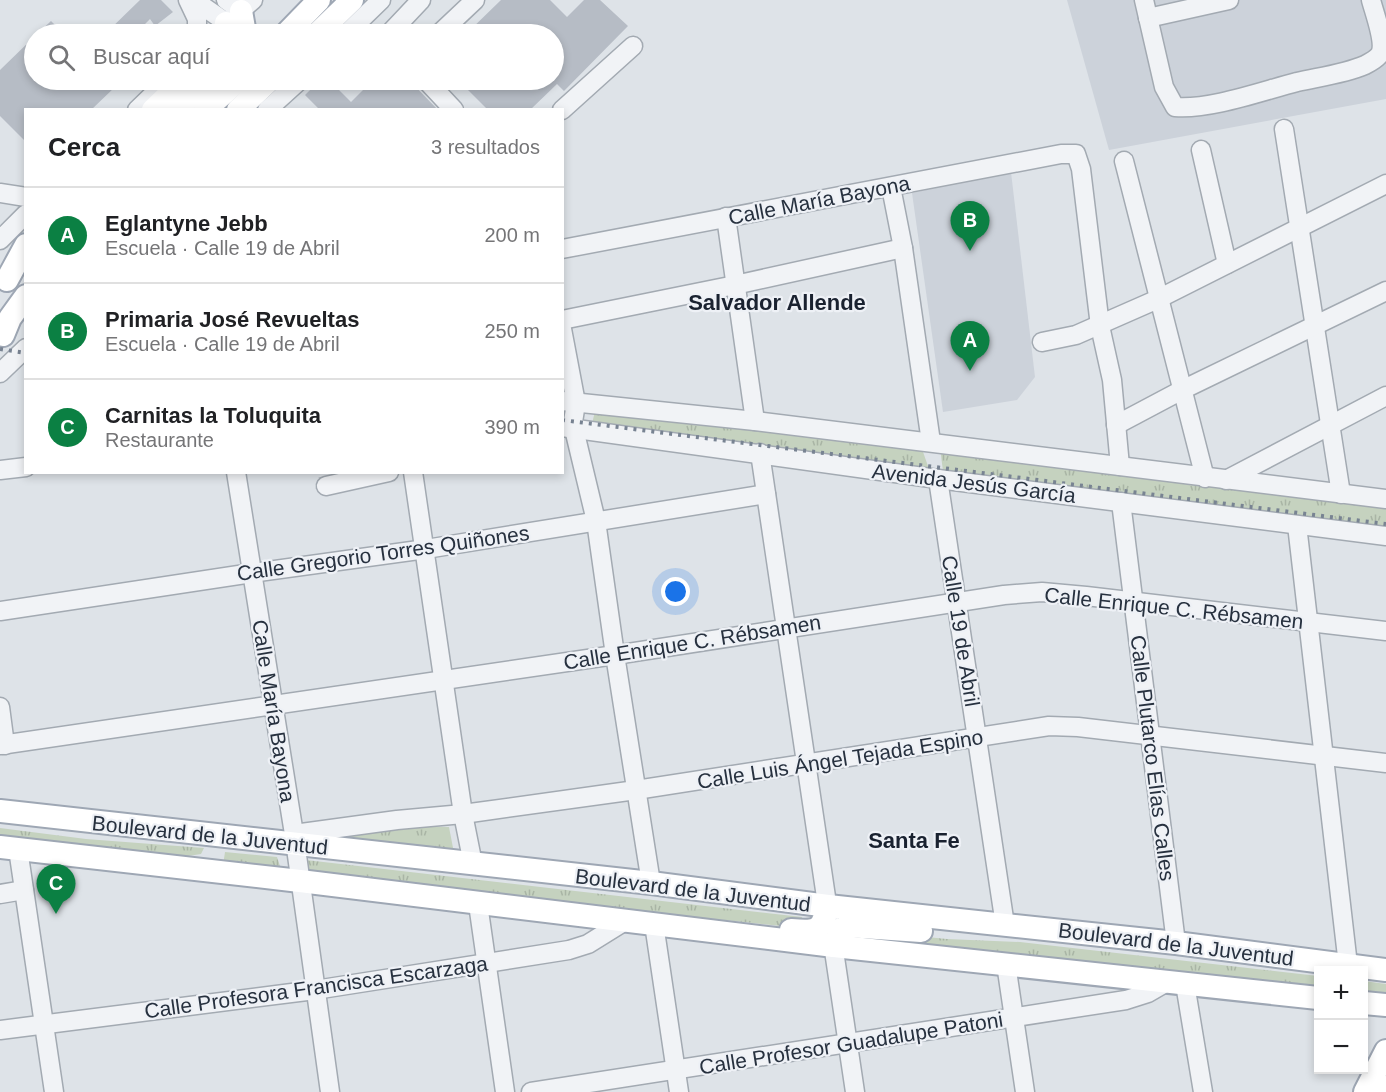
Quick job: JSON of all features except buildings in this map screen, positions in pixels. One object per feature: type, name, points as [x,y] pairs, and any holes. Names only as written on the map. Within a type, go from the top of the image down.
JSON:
[{"type":"main road","points":[[296,24],[320,0]]},
{"type":"main road","points":[[327,24],[352,0]]},
{"type":"main road","points":[[155,108],[174,90]]},
{"type":"main road","points":[[178,108],[198,90]]},
{"type":"main road","points":[[207,108],[228,90]]},
{"type":"main road","points":[[240,108],[259,90]]},
{"type":"main road","points":[[3,284],[24,248]]},
{"type":"main road","points":[[3,284],[24,265]]},
{"type":"main road","points":[[2,337],[10,318],[24,299]]},
{"type":"main road","points":[[2,337],[24,315]]},
{"type":"main road","name":"Boulevard de la Juventud","points":[[0,811],[205,835],[295,839],[473,864],[828,906],[1176,943],[1386,970]]},
{"type":"main road","points":[[93,858],[203,860],[213,855],[215,848],[213,841],[205,835]]},
{"type":"main road","name":"Boulevard de la Juventud","points":[[9,848],[834,946],[1314,998]]},
{"type":"main road","points":[[697,930],[718,924],[807,932],[817,930],[823,924],[828,906]]},
{"type":"main road","points":[[834,946],[841,929],[848,926],[979,933],[1000,924]]},
{"type":"main road","points":[[1368,1003],[1386,1005]]},
{"type":"main road","points":[[1365,1092],[1386,1051]]},
{"type":"main road","points":[[1383,1092],[1386,1087]]},
{"type":"street","points":[[188,0],[196,24]]},
{"type":"street","points":[[194,0],[234,21]]},
{"type":"street","points":[[356,24],[381,0],[401,21]]},
{"type":"street","points":[[398,24],[421,0]]},
{"type":"street","points":[[449,24],[475,0]]},
{"type":"street","points":[[1144,0],[1164,87],[1175,107],[1186,108],[1364,65],[1382,43],[1371,0]]},
{"type":"street","points":[[1148,18],[1229,0]]},
{"type":"street","points":[[564,108],[633,45]]},
{"type":"street","points":[[139,108],[158,90]]},
{"type":"street","points":[[269,108],[289,90]]},
{"type":"street","points":[[435,90],[452,108]]},
{"type":"street","points":[[1284,129],[1341,494]]},
{"type":"street","points":[[1201,150],[1227,264]]},
{"type":"street","name":"Calle María Bayona","points":[[564,249],[1061,154],[1076,154],[1081,169],[1100,326]]},
{"type":"street","points":[[1124,161],[1205,478]]},
{"type":"street","points":[[1042,342],[1076,335],[1100,326],[1386,184]]},
{"type":"street","points":[[891,187],[903,248],[931,442]]},
{"type":"street","points":[[0,193],[24,197]]},
{"type":"street","points":[[0,240],[24,216]]},
{"type":"street","points":[[726,217],[754,421]]},
{"type":"street","points":[[564,320],[903,248]]},
{"type":"street","points":[[1116,424],[1386,291]]},
{"type":"street","points":[[1100,326],[1112,380],[1120,466]]},
{"type":"street","points":[[2,337],[24,338]]},
{"type":"street","points":[[9,366],[24,350]]},
{"type":"street","points":[[564,350],[573,422],[568,428],[596,522],[651,884]]},
{"type":"street","points":[[1226,480],[1386,396]]},
{"type":"street","name":"Avenida Jesús García","points":[[569,402],[931,442],[1386,500]]},
{"type":"street","name":"Avenida Jesús García","points":[[568,428],[938,479],[1386,536]]},
{"type":"street","points":[[760,453],[855,1092]]},
{"type":"street","points":[[0,470],[24,467]]},
{"type":"street","name":"Calle María Bayona","points":[[236,474],[295,839],[330,1092]]},
{"type":"street","points":[[326,486],[380,474]]},
{"type":"street","points":[[413,474],[426,549],[442,680],[473,864]]},
{"type":"street","name":"Calle 19 de Abril","points":[[938,479],[977,737],[1000,924]]},
{"type":"street","name":"Calle Gregorio Torres Quiñones","points":[[0,611],[426,549],[766,494]]},
{"type":"street","name":"Calle Plutarco Elías Calles","points":[[1121,502],[1176,943]]},
{"type":"street","points":[[1297,525],[1348,965]]},
{"type":"street","name":"Calle Enrique C. Rébsamen","points":[[3,745],[1004,595],[1042,592],[1386,631]]},
{"type":"street","points":[[0,707],[3,745]]},
{"type":"street","name":"Calle Luis Ángel Tejada Espino","points":[[295,839],[397,820],[463,814],[636,790],[1049,726],[1078,727],[1386,763]]},
{"type":"street","points":[[9,848],[24,891],[54,1092]]},
{"type":"street","points":[[0,894],[24,891]]},
{"type":"street","points":[[478,903],[505,1092]]},
{"type":"street","name":"Calle Profesora Francisca Escarzaga","points":[[0,1030],[315,990],[569,950],[588,944],[625,921]]},
{"type":"street","points":[[654,924],[679,1092]]},
{"type":"street","points":[[1006,964],[1025,1092]]},
{"type":"street","points":[[1176,983],[1203,1092]]},
{"type":"street","name":"Calle Profesor Guadalupe Patoni","points":[[531,1092],[1126,1000],[1176,983]]},
{"type":"shaded area","points":[[1067,0],[1386,0],[1386,99],[1109,150]]},
{"type":"shaded area","points":[[1011,172],[1035,377],[1017,400],[943,412],[912,193]]},
{"type":"green space","points":[[595,411],[921,446],[930,472],[592,424]]},
{"type":"green space","points":[[940,448],[1386,504],[1386,527],[943,471]]},
{"type":"green space","points":[[365,825],[449,827],[454,853],[310,841]]},
{"type":"green space","points":[[0,828],[86,839],[204,848],[201,854],[169,859],[0,838]]},
{"type":"green space","points":[[225,852],[277,857],[282,872],[223,865]]},
{"type":"green space","points":[[306,860],[802,917],[800,928],[725,920],[631,917],[311,874]]},
{"type":"green space","points":[[855,930],[947,939],[1020,942],[1314,976],[1314,992],[854,942]]},
{"type":"green space","points":[[1368,982],[1386,984],[1386,996],[1368,995]]},
{"type":"railway","points":[[0,349],[24,353]]},
{"type":"railway","points":[[564,420],[1386,524]]},
{"type":"place","name":"Primaria José Revueltas","points":[[970,251]]},
{"type":"place","name":"Eglantyne Jebb","points":[[970,371]]},
{"type":"place","name":"Carnitas la Toluquita","points":[[56,914]]},
{"type":"district","name":"Salvador Allende","points":[[777,302]]},
{"type":"district","name":"Santa Fe","points":[[914,840]]}]
